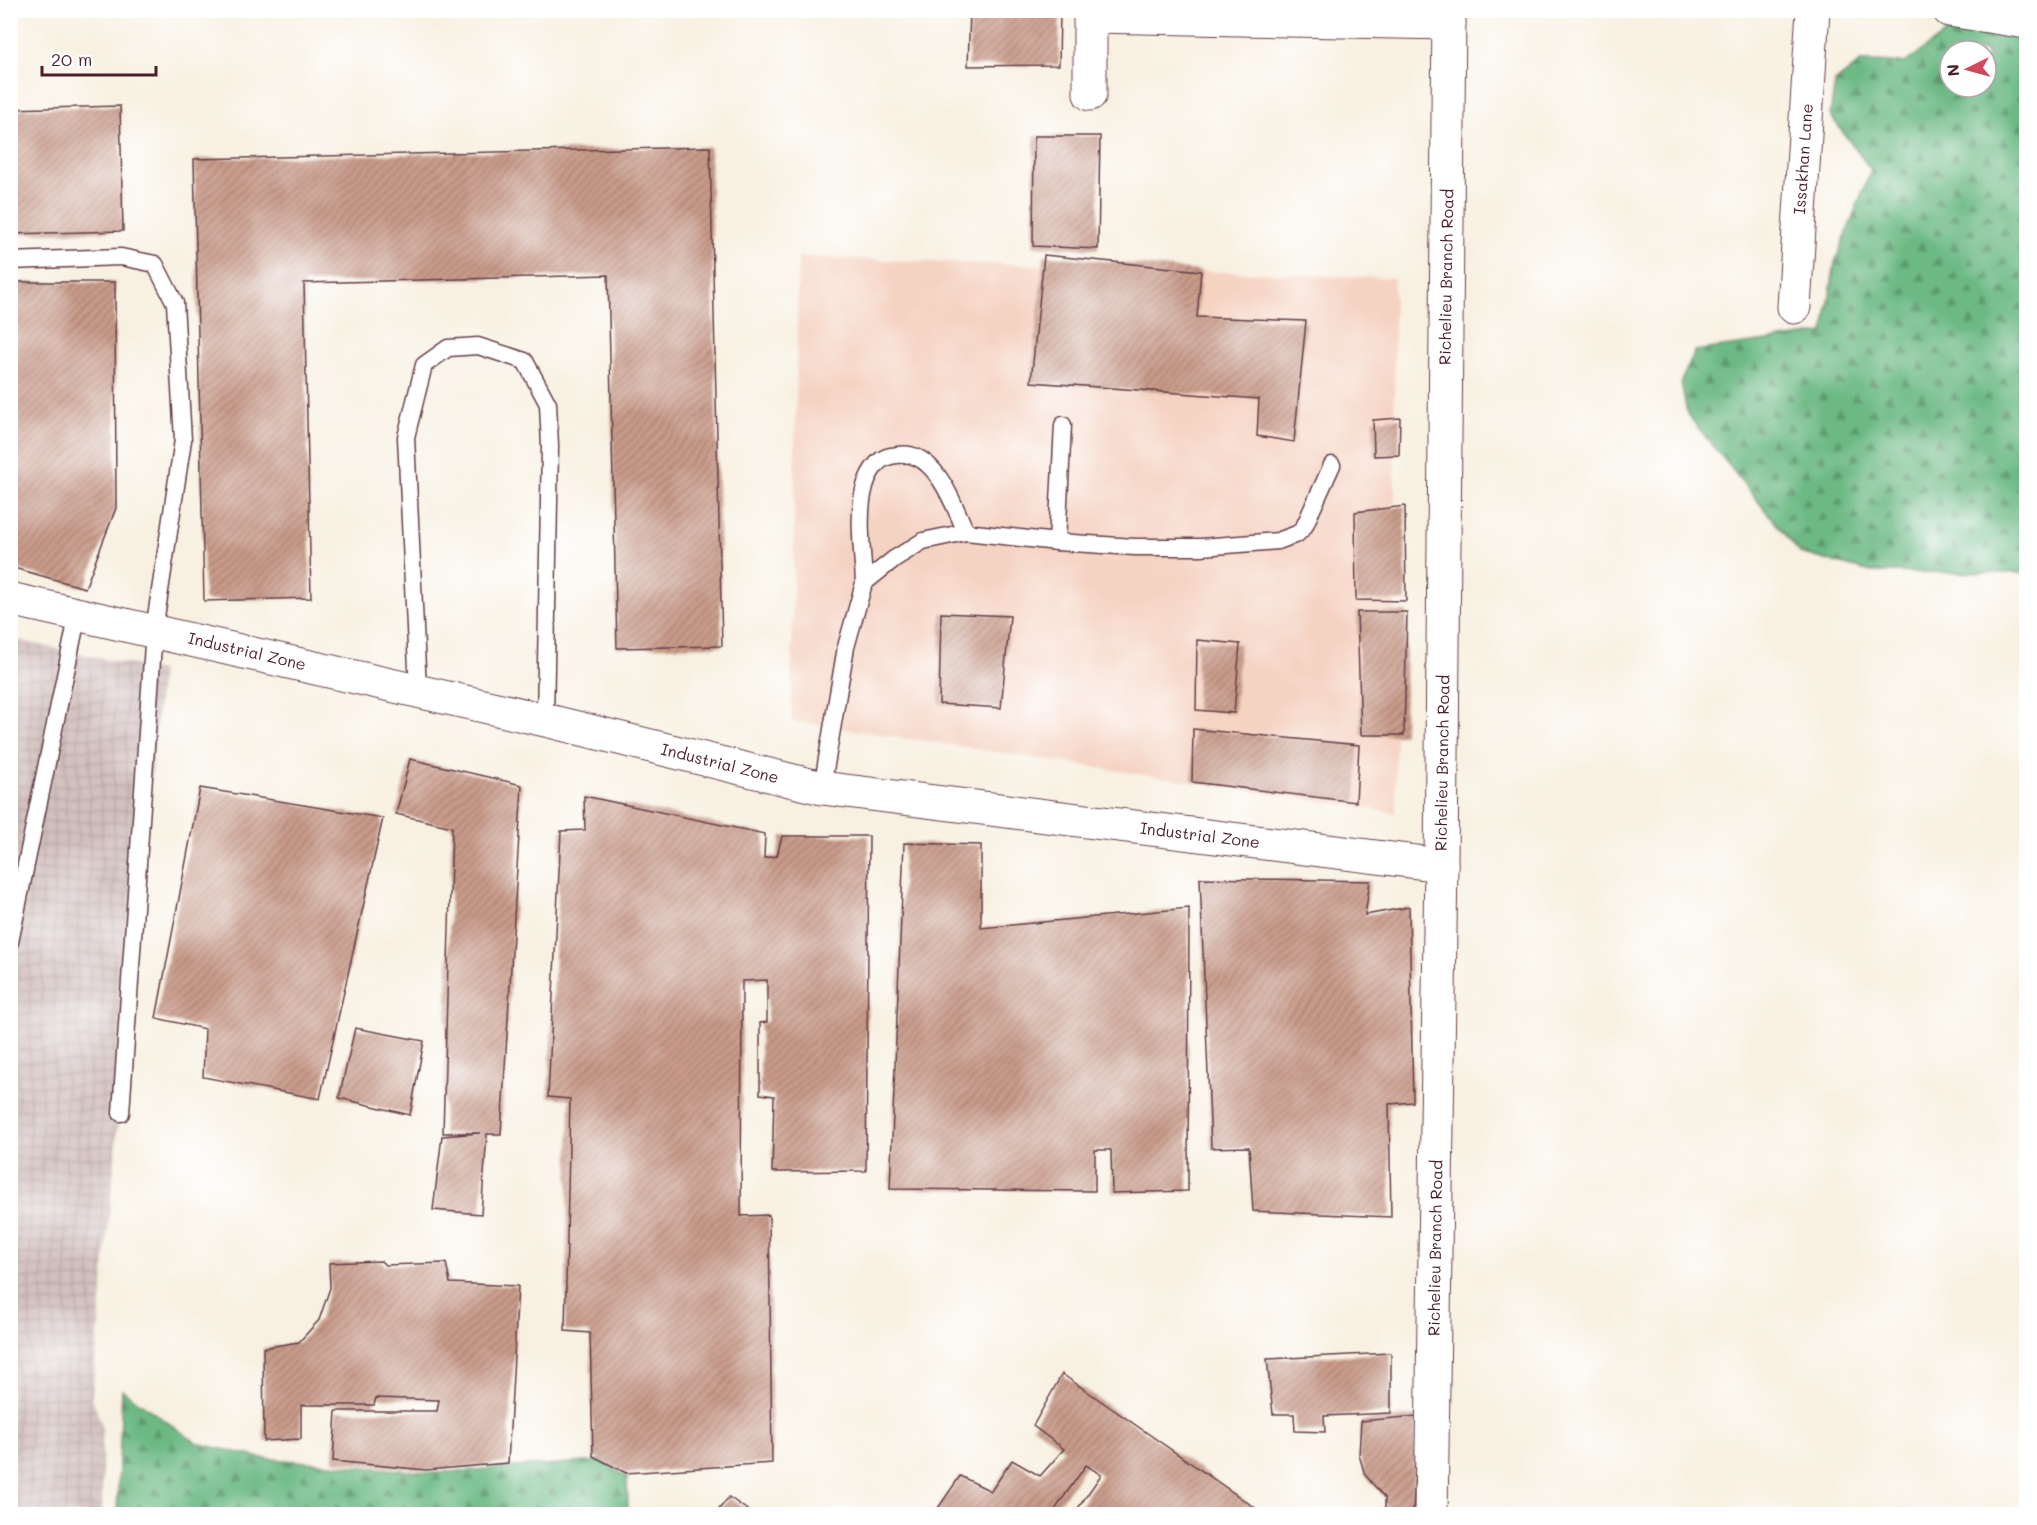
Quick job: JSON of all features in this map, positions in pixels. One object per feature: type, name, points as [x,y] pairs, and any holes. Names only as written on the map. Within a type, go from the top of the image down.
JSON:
[{"type":"street","name":"Issakhan Lane","points":[[1794,307],[1813,10]]},
{"type":"street","points":[[1949,10],[2026,22]]},
{"type":"street","points":[[1090,94],[1090,14],[1449,17]]},
{"type":"street","name":"Richelieu Branch Road","points":[[1431,1515],[1441,865],[1449,17]]},
{"type":"street","name":"Industrial Zone","points":[[10,599],[418,690],[822,788],[1441,865]]},
{"type":"lane","points":[[10,261],[121,257],[155,264],[175,303],[183,440],[154,630],[121,1113]]},
{"type":"lane","points":[[418,690],[406,437],[424,365],[448,348],[478,346],[525,361],[548,404],[550,446],[545,720]]},
{"type":"lane","points":[[1057,542],[1063,425]]},
{"type":"lane","points":[[822,788],[846,647],[864,583],[862,517],[864,490],[872,469],[888,456],[910,455],[927,465],[945,485],[966,531]]},
{"type":"lane","points":[[864,583],[894,559],[923,541],[966,531],[1057,542],[1135,547],[1201,547],[1278,541],[1297,534],[1304,527],[1332,465]]},
{"type":"lane","points":[[10,942],[78,613]]},
{"type":"shaded area","points":[[798,257],[1394,278],[1396,813],[791,721]]},
{"type":"shaded area","points":[[11,639],[161,671],[92,1397],[102,1426],[102,1514],[11,1514]]},
{"type":"green space","points":[[2026,23],[2026,573],[1871,572],[1800,553],[1687,414],[1681,381],[1695,351],[1824,333],[1835,262],[1871,170],[1830,115],[1835,82],[1860,62],[1905,63],[1958,24]]},
{"type":"green space","points":[[122,1390],[197,1443],[261,1458],[433,1473],[600,1461],[627,1477],[628,1509],[625,1514],[117,1514]]},
{"type":"building","points":[[970,10],[1060,10],[1059,65],[968,66]]},
{"type":"building","points":[[120,106],[123,231],[10,234],[10,109]]},
{"type":"building","points":[[1034,136],[1100,136],[1098,249],[1033,246]]},
{"type":"building","points":[[710,147],[722,646],[617,648],[608,275],[304,283],[311,598],[204,601],[194,159]]},
{"type":"building","points":[[1044,255],[1201,271],[1197,317],[1306,321],[1294,442],[1257,436],[1259,399],[1031,382]]},
{"type":"building","points":[[10,282],[115,282],[116,508],[85,588],[10,567]]},
{"type":"building","points":[[1400,418],[1399,455],[1374,456],[1373,420]]},
{"type":"building","points":[[1405,506],[1406,601],[1356,600],[1355,512]]},
{"type":"building","points":[[1357,612],[1407,612],[1404,735],[1361,735]]},
{"type":"building","points":[[941,613],[1010,616],[1001,708],[939,704]]},
{"type":"building","points":[[1197,640],[1240,644],[1234,713],[1196,710]]},
{"type":"building","points":[[1193,729],[1359,745],[1356,802],[1192,782]]},
{"type":"building","points":[[410,759],[522,785],[501,1134],[487,1134],[481,1214],[433,1210],[442,1136],[480,1133],[443,1133],[452,827],[396,814]]},
{"type":"building","points":[[200,788],[383,818],[320,1099],[203,1077],[205,1029],[156,1018]]},
{"type":"building","points":[[584,796],[765,834],[764,858],[777,856],[782,836],[869,836],[866,1171],[772,1172],[774,1096],[760,1094],[760,1023],[767,1022],[767,980],[742,981],[741,1216],[769,1215],[772,1463],[626,1473],[593,1456],[590,1333],[565,1331],[570,1099],[548,1097],[561,831],[585,830]]},
{"type":"building","points":[[904,843],[981,845],[981,928],[1189,908],[1188,1191],[1112,1193],[1111,1150],[1095,1150],[1095,1191],[890,1189]]},
{"type":"building","points":[[1200,878],[1370,881],[1365,915],[1409,907],[1413,1102],[1389,1104],[1391,1217],[1253,1211],[1249,1147],[1211,1148]]},
{"type":"building","points":[[355,1028],[424,1041],[410,1115],[339,1098]]},
{"type":"building","points":[[381,1261],[385,1265],[446,1263],[450,1283],[518,1286],[508,1463],[426,1470],[333,1461],[336,1411],[437,1411],[439,1400],[376,1398],[374,1405],[301,1405],[301,1439],[264,1441],[263,1348],[299,1342],[319,1320],[330,1288],[329,1263]]},
{"type":"building","points":[[1391,1353],[1391,1413],[1324,1416],[1325,1432],[1295,1431],[1294,1414],[1273,1414],[1267,1359]]},
{"type":"building","points":[[1062,1374],[1264,1514],[1074,1514],[1101,1475],[1086,1465],[1052,1514],[934,1514],[960,1476],[991,1491],[1012,1460],[1040,1476],[1064,1449],[1033,1426]]},
{"type":"building","points":[[1417,1416],[1413,1514],[1385,1514],[1385,1498],[1365,1475],[1359,1455],[1361,1421]]},
{"type":"building","points":[[729,1497],[753,1514],[715,1514]]}]
